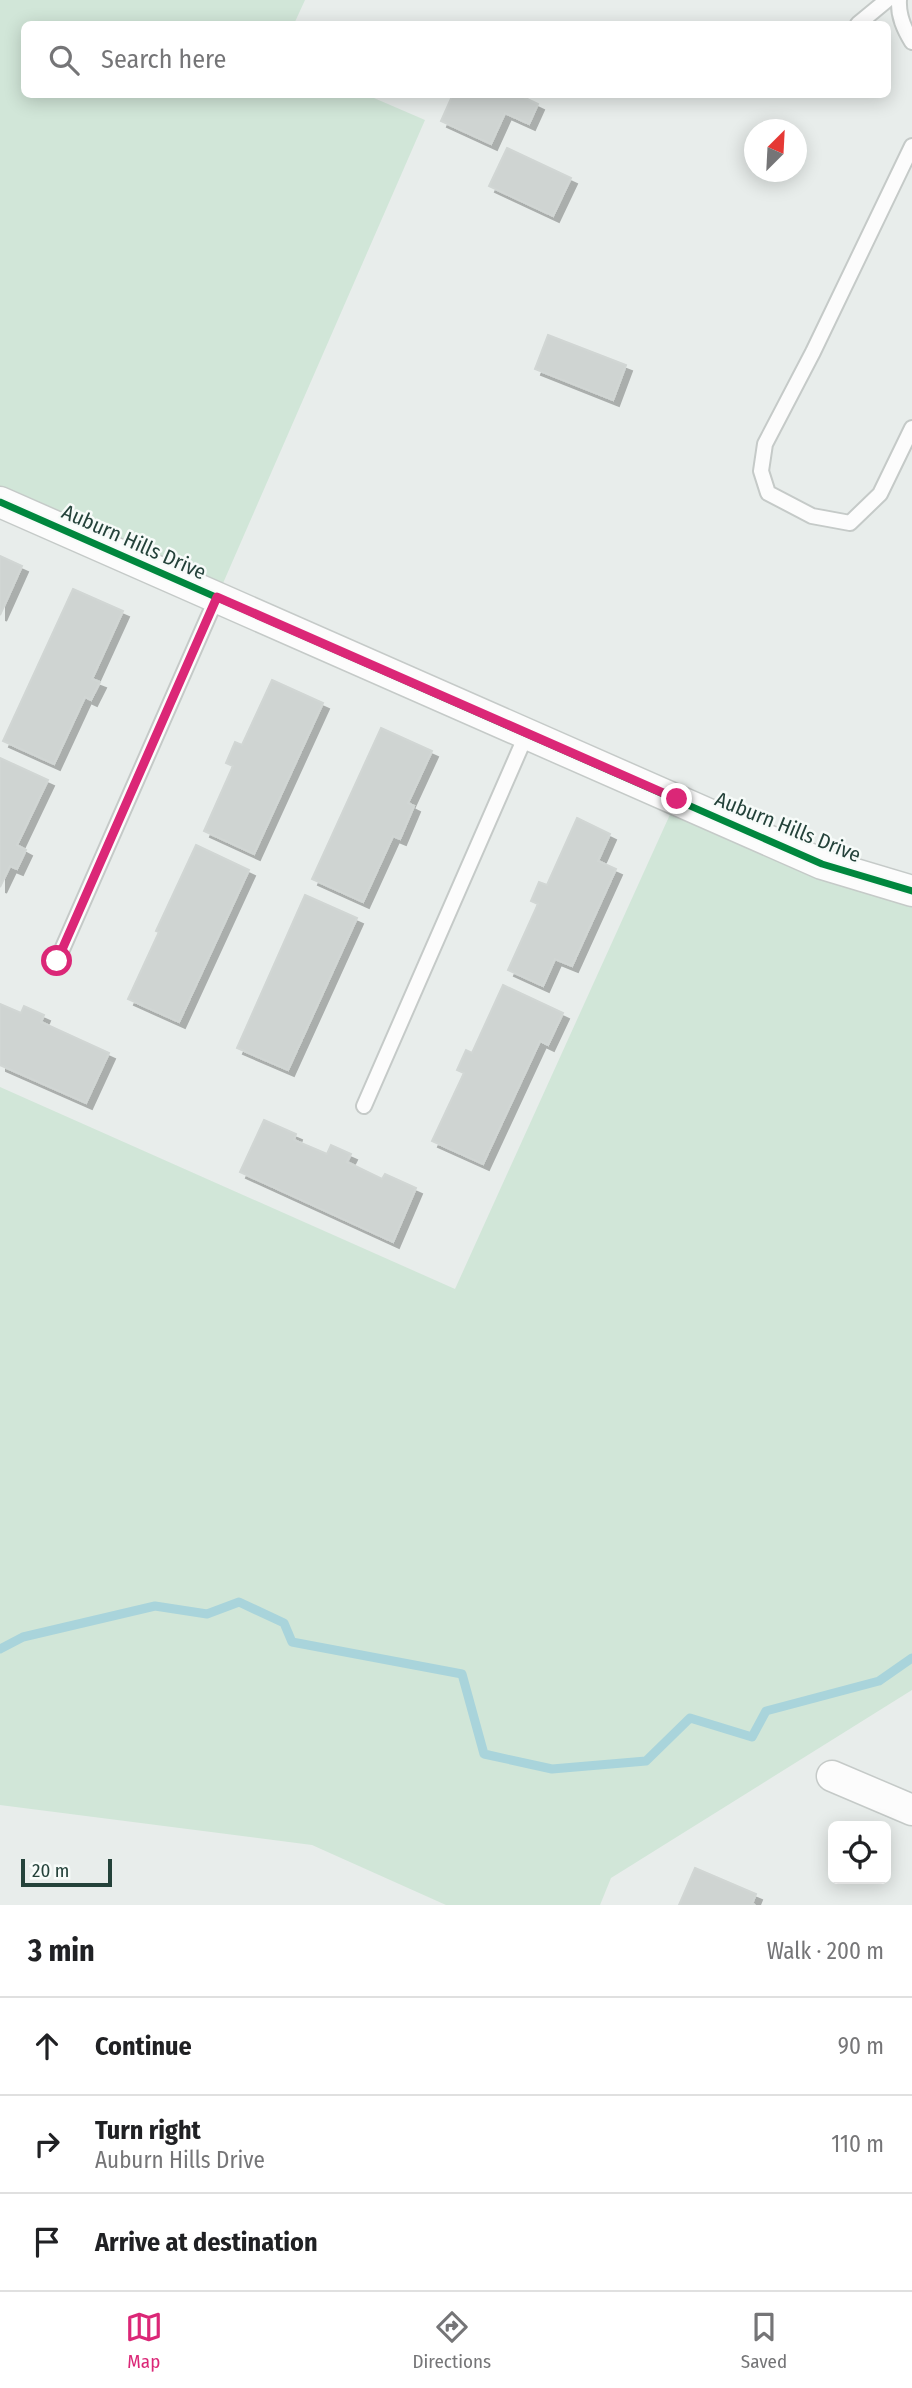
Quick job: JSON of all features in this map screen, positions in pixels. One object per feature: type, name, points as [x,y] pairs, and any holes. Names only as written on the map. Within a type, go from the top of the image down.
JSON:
[{"type":"street","name":"Auburn Hills Drive","points":[[0,502],[822,864],[912,891]]},
{"type":"street","points":[[832,1776],[912,1810]]},
{"type":"lane","points":[[862,21],[887,0]]},
{"type":"lane","points":[[899,0],[898,9],[904,29],[912,42]]},
{"type":"lane","points":[[912,146],[819,340],[765,444],[761,471],[768,493],[812,516],[850,523],[880,495],[912,428]]},
{"type":"lane","points":[[57,961],[217,597]]},
{"type":"lane","points":[[364,1107],[527,733]]},
{"type":"green space","points":[[0,0],[305,0],[295,21],[21,21],[21,98],[374,98],[425,120],[217,597],[0,502]]},
{"type":"green space","points":[[677,799],[912,891],[912,1690],[611,1878],[600,1905],[446,1905],[312,1845],[0,1805],[0,1087],[455,1289]]},
{"type":"building","points":[[451,98],[525,98],[538,104],[529,124],[505,113],[491,144],[441,121]]},
{"type":"building","points":[[507,148],[571,178],[553,216],[489,186]]},
{"type":"building","points":[[548,335],[626,365],[613,400],[535,369]]},
{"type":"building","points":[[0,556],[22,566],[0,615]]},
{"type":"building","points":[[73,589],[123,611],[92,679],[100,682],[91,700],[85,697],[54,764],[3,741]]},
{"type":"building","points":[[272,680],[323,703],[254,854],[204,831],[233,766],[226,763],[235,742],[242,745]]},
{"type":"building","points":[[381,728],[432,751],[408,803],[414,806],[400,839],[393,836],[363,902],[312,879]]},
{"type":"building","points":[[0,758],[48,780],[17,845],[26,850],[17,869],[10,866],[0,887]]},
{"type":"building","points":[[577,818],[610,834],[598,861],[616,869],[572,966],[555,959],[543,986],[508,970],[538,904],[531,901],[539,882],[547,885]]},
{"type":"building","points":[[196,845],[249,870],[179,1022],[128,999]]},
{"type":"building","points":[[305,895],[357,918],[288,1070],[237,1048]]},
{"type":"building","points":[[503,985],[563,1013],[548,1045],[540,1041],[483,1164],[432,1141],[464,1073],[457,1070],[466,1050],[472,1053]]},
{"type":"building","points":[[0,1004],[21,1013],[24,1006],[44,1015],[41,1022],[109,1053],[86,1103],[0,1065]]},
{"type":"building","points":[[264,1120],[296,1134],[294,1140],[327,1154],[331,1145],[351,1154],[347,1162],[382,1179],[385,1174],[416,1188],[393,1242],[240,1172]]},
{"type":"building","points":[[695,1868],[756,1894],[752,1904],[755,1905],[679,1905]]},
{"type":"waterway","points":[[0,1649],[23,1637],[155,1606],[207,1614],[239,1602],[284,1623],[292,1642],[462,1674],[484,1754],[552,1769],[646,1761],[690,1718],[752,1737],[766,1711],[879,1681],[912,1658]]},
{"type":"cycle path","points":[[0,502],[822,864],[912,891]]},
{"type":"route","points":[[57,961],[217,597],[677,799]]}]
